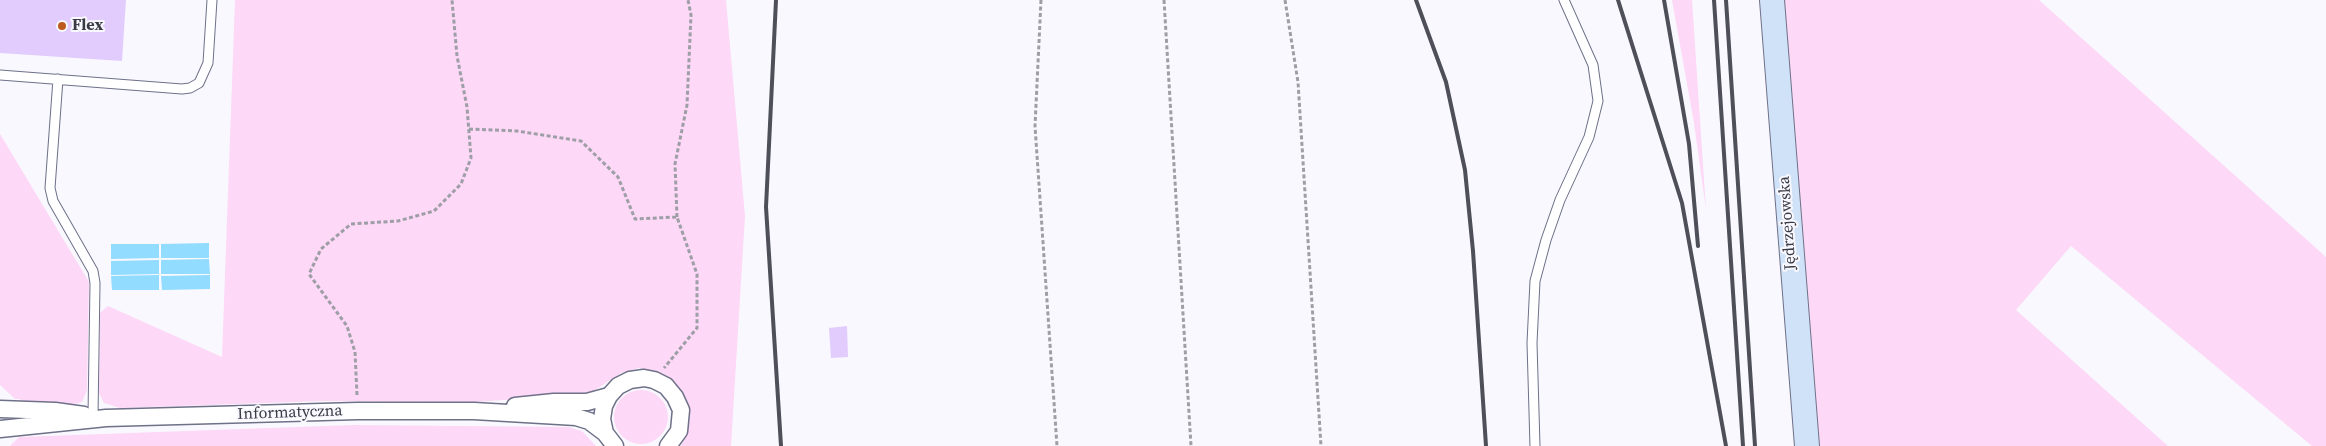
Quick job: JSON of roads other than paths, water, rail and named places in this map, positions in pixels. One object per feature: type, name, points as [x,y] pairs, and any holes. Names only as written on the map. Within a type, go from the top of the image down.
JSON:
[{"type":"street","name":"Jędrzejowska","points":[[1772,0],[1807,446]]},
{"type":"street","name":"Informatyczna","points":[[610,440],[602,419],[604,406],[609,396],[618,386],[630,380],[644,378],[654,380],[666,386],[675,397],[681,410],[679,431],[671,445]]},
{"type":"street","name":"Informatyczna","points":[[474,411],[554,402],[587,402],[609,396]]},
{"type":"street","name":"Informatyczna","points":[[0,409],[55,411],[99,417]]},
{"type":"street","name":"Informatyczna","points":[[0,429],[99,417],[358,411],[474,411],[576,417],[589,421],[610,440]]},
{"type":"lane","points":[[0,75],[182,89],[200,83],[208,63],[212,0]]},
{"type":"lane","points":[[1535,446],[1532,344],[1535,280],[1560,200],[1589,137],[1598,101],[1593,65],[1564,0]]},
{"type":"lane","points":[[58,79],[50,188],[53,201],[93,271],[99,417]]},
{"type":"water","points":[[209,243],[209,258],[161,258],[161,244]]},
{"type":"water","points":[[111,244],[159,244],[159,258],[111,259]]},
{"type":"water","points":[[209,259],[210,274],[161,274],[161,260]]},
{"type":"water","points":[[159,260],[159,274],[111,275],[111,261]]},
{"type":"water","points":[[159,275],[159,290],[112,290],[111,276]]},
{"type":"water","points":[[210,275],[210,289],[162,290],[161,276]]},
{"type":"railway","points":[[776,0],[766,207],[781,446]]},
{"type":"railway","points":[[1416,0],[1446,82],[1465,170],[1473,251],[1486,446]]},
{"type":"railway","points":[[1618,0],[1682,203],[1726,446]]},
{"type":"railway","points":[[1664,0],[1689,144],[1698,246]]},
{"type":"railway","points":[[1714,0],[1743,446]]},
{"type":"railway","points":[[1726,0],[1755,446]]},
{"type":"place","name":"Flex","points":[[62,26]]}]
